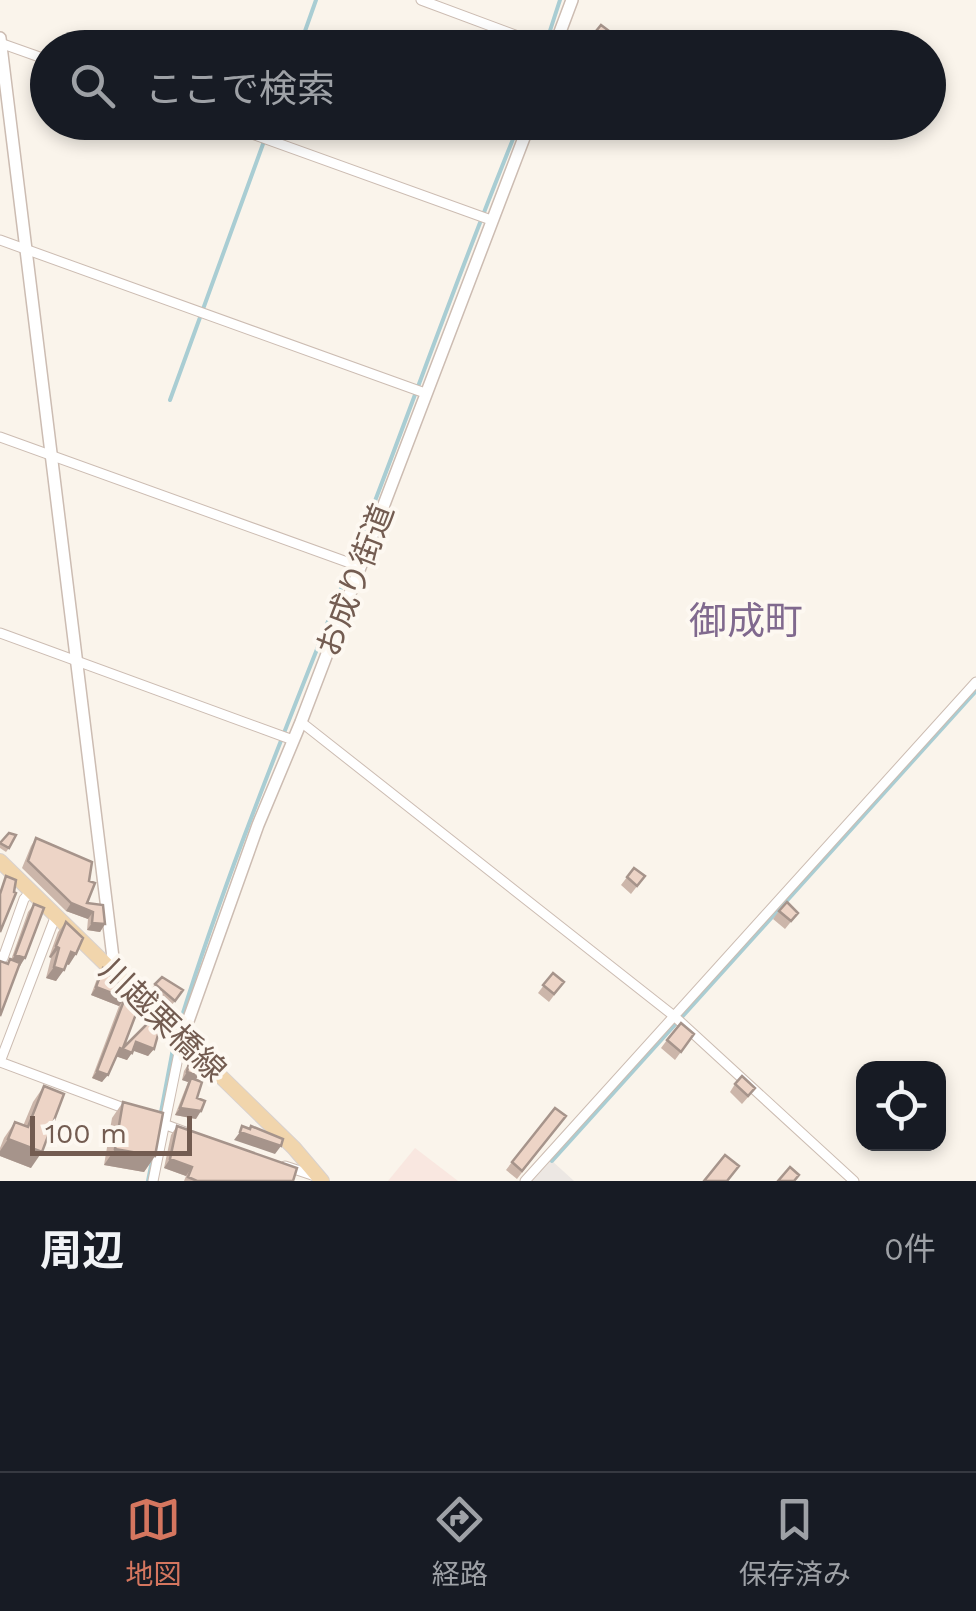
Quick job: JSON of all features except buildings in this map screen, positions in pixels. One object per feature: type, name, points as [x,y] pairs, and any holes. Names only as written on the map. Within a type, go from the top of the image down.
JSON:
[{"type":"main road","name":"川越栗橋線","points":[[2,866],[182,1038],[321,1180]]},
{"type":"street","points":[[421,0],[503,30]]},
{"type":"street","points":[[560,30],[572,0]]},
{"type":"street","points":[[30,53],[0,42],[115,974]]},
{"type":"street","points":[[270,140],[491,220]]},
{"type":"street","name":"お成り街道","points":[[182,1038],[219,930],[523,140]]},
{"type":"street","points":[[0,240],[425,393]]},
{"type":"street","points":[[0,438],[361,567]]},
{"type":"street","points":[[0,633],[293,740]]},
{"type":"street","points":[[525,1181],[976,682]]},
{"type":"street","points":[[302,722],[674,1016],[854,1181]]},
{"type":"street","points":[[0,957],[3,958],[24,899],[31,891]]},
{"type":"street","points":[[56,915],[0,1062],[133,1112]]},
{"type":"street","points":[[153,1181],[182,1038]]},
{"type":"street","points":[[148,1118],[198,1136]]},
{"type":"street","points":[[268,1160],[321,1180]]},
{"type":"shaded area","points":[[415,1148],[458,1181],[388,1181]]},
{"type":"shaded area","points":[[551,1160],[574,1181],[532,1181]]},
{"type":"waterway","points":[[305,30],[316,0]]},
{"type":"waterway","points":[[550,30],[560,0]]},
{"type":"waterway","points":[[170,400],[264,140]]},
{"type":"waterway","points":[[178,1029],[241,844],[513,140]]},
{"type":"waterway","points":[[552,1161],[976,691]]},
{"type":"waterway","points":[[161,1112],[175,1038]]},
{"type":"waterway","points":[[148,1181],[153,1156]]},
{"type":"district","name":"御成町","points":[[746,621]]}]
